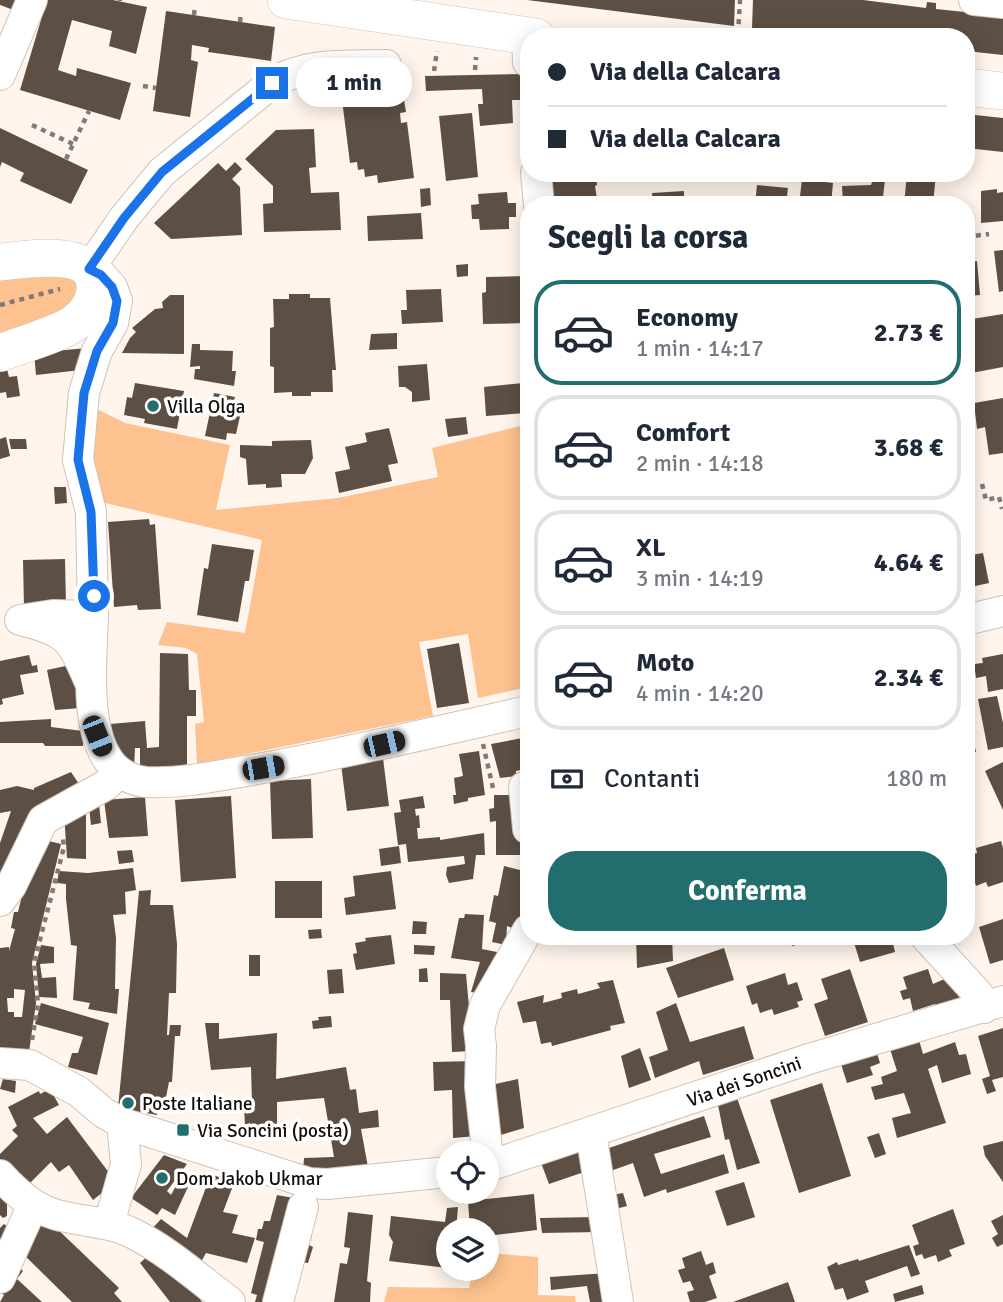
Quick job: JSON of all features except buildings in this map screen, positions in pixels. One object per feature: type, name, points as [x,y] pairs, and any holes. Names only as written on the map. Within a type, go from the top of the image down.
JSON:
[{"type":"main road","points":[[286,0],[520,43]]},
{"type":"main road","points":[[975,88],[1003,91]]},
{"type":"main road","points":[[0,262],[57,257],[76,261],[76,279],[96,282],[94,298],[85,314],[73,324],[0,353]]},
{"type":"street","points":[[0,75],[32,0]]},
{"type":"street","points":[[974,0],[1003,3]]},
{"type":"street","points":[[76,279],[162,172],[272,83],[287,74],[314,67],[386,65]]},
{"type":"street","points":[[76,279],[101,275],[112,287],[117,301],[113,323],[97,351],[84,393],[78,460],[91,512],[92,685],[97,736],[105,755],[120,772],[144,782],[188,781],[313,760],[520,713]]},
{"type":"street","points":[[975,618],[1003,611]]},
{"type":"street","points":[[10,621],[53,615],[93,615]]},
{"type":"street","points":[[10,621],[54,629],[76,650],[92,685]]},
{"type":"street","points":[[0,901],[11,886],[43,820],[106,785],[120,772]]},
{"type":"street","points":[[485,1141],[480,1087],[479,1029],[485,1005],[520,944]]},
{"type":"street","points":[[933,945],[978,994],[993,1004]]},
{"type":"street","name":"Via dei Soncini","points":[[499,1163],[809,1059],[993,1004]]},
{"type":"street","points":[[0,1063],[30,1065],[79,1092],[104,1113],[122,1123],[309,1183],[327,1184],[436,1173]]},
{"type":"street","points":[[109,1224],[126,1164],[122,1123]]},
{"type":"street","points":[[591,1133],[618,1302]]},
{"type":"street","points":[[0,1175],[33,1205],[59,1216],[109,1224],[134,1234],[230,1302]]},
{"type":"street","points":[[0,1278],[33,1205]]},
{"type":"street","points":[[278,1302],[303,1207]]},
{"type":"path","points":[[738,28],[740,0]]},
{"type":"path","points":[[194,15],[195,5]]},
{"type":"path","points":[[240,22],[242,13]]},
{"type":"path","points":[[434,71],[438,42]]},
{"type":"path","points":[[143,86],[156,88]]},
{"type":"path","points":[[66,159],[89,111]]},
{"type":"path","points":[[32,125],[73,144]]},
{"type":"path","points":[[975,236],[989,234]]},
{"type":"path","points":[[0,305],[76,279]]},
{"type":"path","points":[[982,484],[986,500],[999,498],[1002,509]]},
{"type":"path","points":[[479,722],[493,788]]},
{"type":"path","points":[[30,1065],[38,1004],[34,963],[52,888]]},
{"type":"shaded area","points":[[57,269],[79,279],[76,304],[0,340],[0,275]]},
{"type":"shaded area","points":[[95,408],[125,423],[230,445],[216,510],[338,498],[438,477],[432,448],[520,426],[520,689],[478,698],[468,634],[419,642],[433,716],[197,764],[195,724],[204,722],[197,654],[186,648],[158,645],[167,622],[245,633],[262,540],[101,502],[93,463]]},
{"type":"shaded area","points":[[499,1254],[538,1257],[538,1295],[575,1296],[576,1302],[384,1302],[388,1287],[469,1288],[470,1281],[499,1281]]},
{"type":"place","name":"Villa Olga","points":[[153,406]]},
{"type":"place","name":"Poste Italiane","points":[[128,1103]]},
{"type":"place","name":"Via Soncini (posta)","points":[[183,1130]]},
{"type":"place","name":"Dom Jakob Ukmar","points":[[162,1178]]},
{"type":"route","points":[[94,596],[91,512],[78,460],[84,393],[97,351],[113,323],[117,301],[112,287],[101,275],[89,269],[124,218],[162,172],[272,83]]}]
